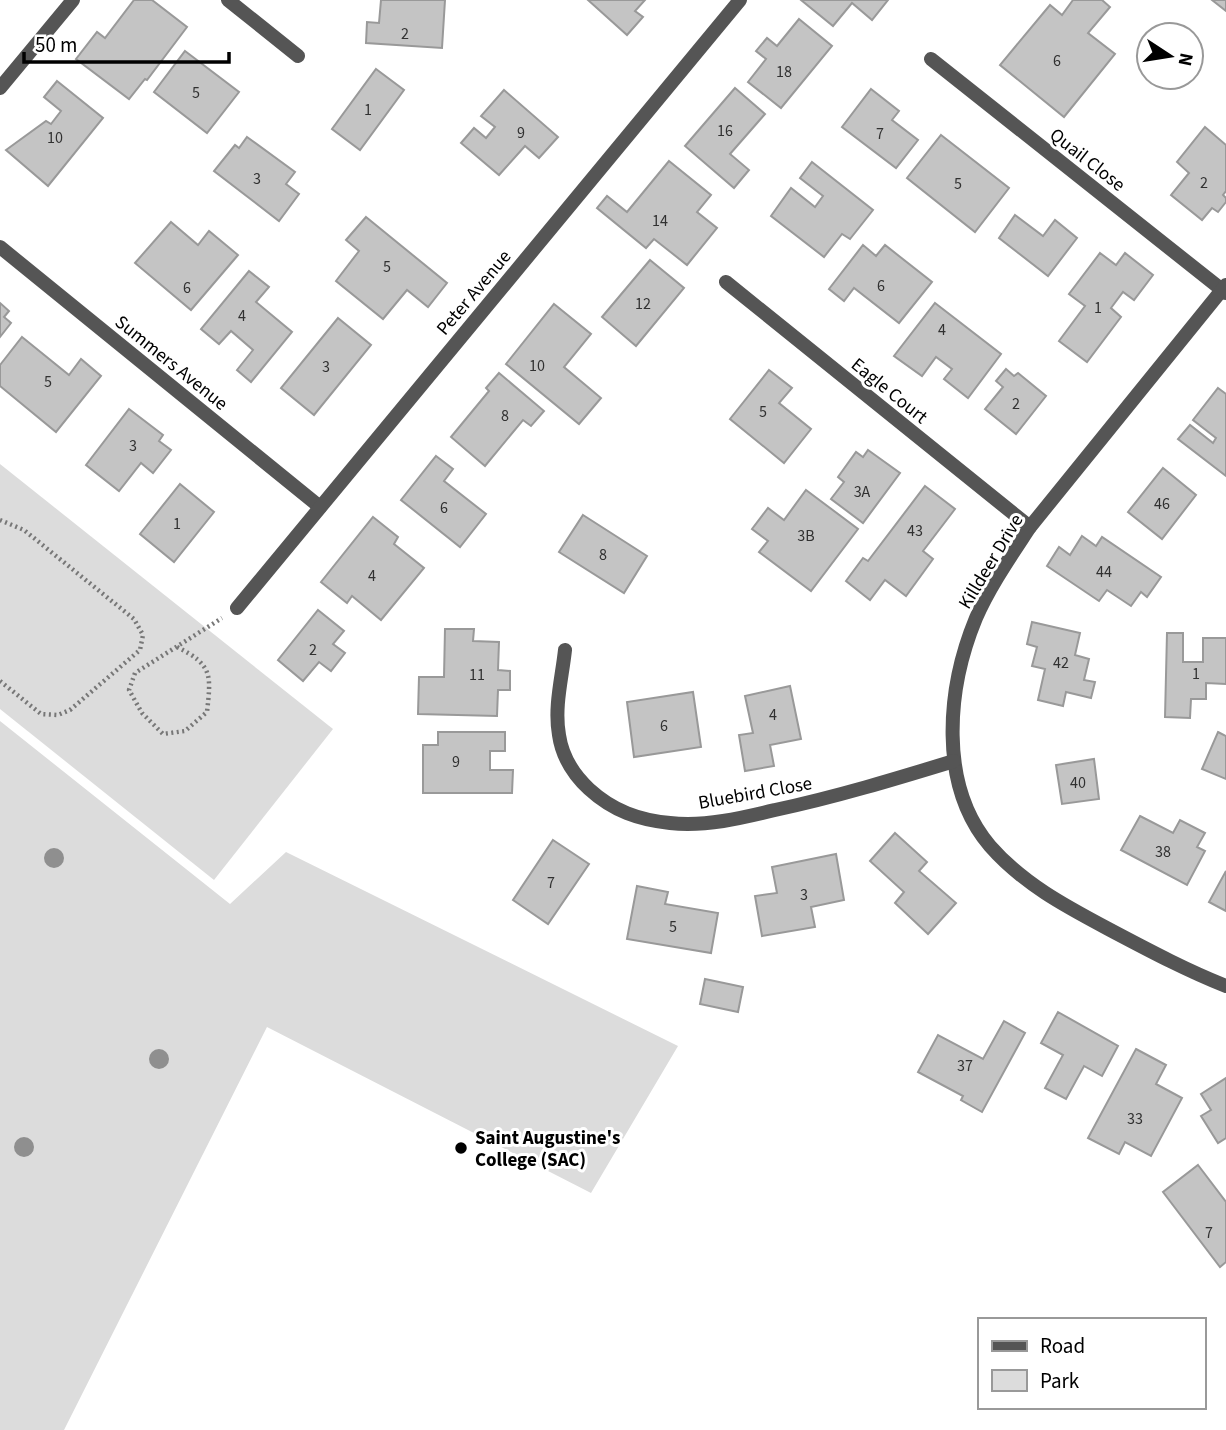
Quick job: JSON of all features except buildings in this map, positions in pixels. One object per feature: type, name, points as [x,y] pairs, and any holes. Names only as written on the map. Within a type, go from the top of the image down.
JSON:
[{"type":"street","points":[[0,88],[73,0]]},
{"type":"street","points":[[228,0],[298,56]]},
{"type":"street","name":"Peter Avenue","points":[[237,608],[740,0]]},
{"type":"street","name":"Quail Close","points":[[931,59],[1225,289]]},
{"type":"street","name":"Summers Avenue","points":[[0,247],[320,507]]},
{"type":"street","name":"Eagle Court","points":[[726,282],[1030,527]]},
{"type":"street","name":"Killdeer Drive","points":[[1225,289],[1030,527],[990,589],[966,646],[958,674],[954,761],[967,807],[976,826],[990,845],[1017,872],[1066,907],[1187,970],[1226,986]]},
{"type":"street","name":"Bluebird Close","points":[[565,650],[558,710],[562,747],[575,774],[584,785],[609,806],[635,817],[673,824],[743,818],[834,797],[954,761]]},
{"type":"path","points":[[0,520],[24,530],[134,619],[143,635],[143,643],[135,656],[81,703],[58,715],[41,714],[0,681]]},
{"type":"path","points":[[177,647],[197,657],[211,678],[207,712],[185,731],[163,734],[142,713],[129,690],[135,673],[237,608]]},
{"type":"green space","points":[[0,464],[333,729],[214,880],[0,709]]},
{"type":"green space","points":[[0,721],[230,904],[286,852],[678,1046],[591,1193],[267,1027],[64,1430],[0,1430]]},
{"type":"place","name":"Saint Augustine's College (SAC)","points":[[461,1148]]}]
